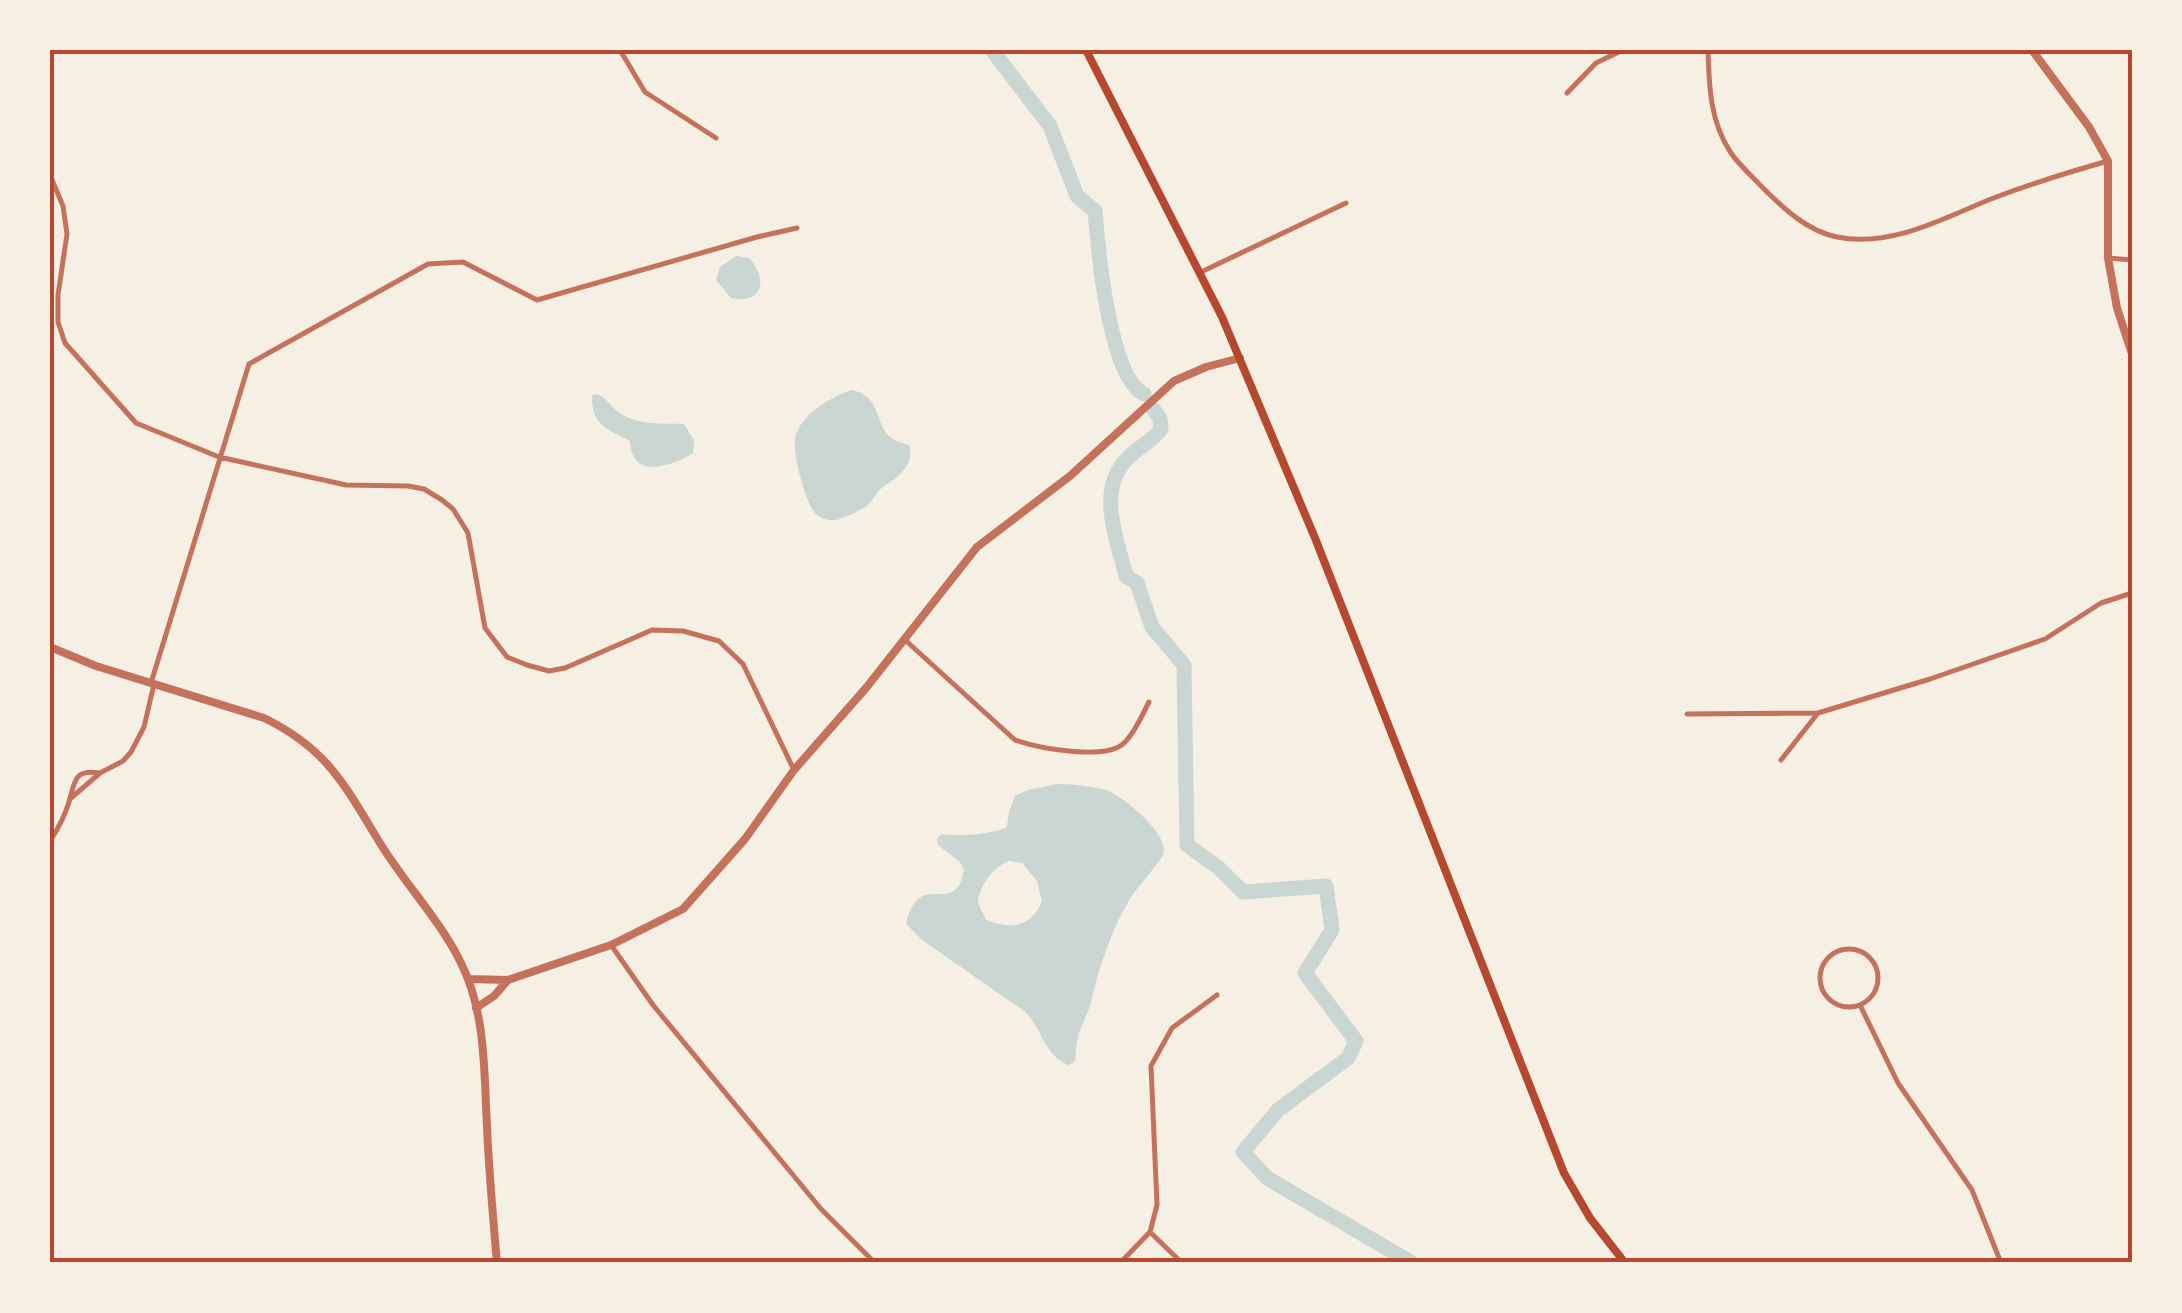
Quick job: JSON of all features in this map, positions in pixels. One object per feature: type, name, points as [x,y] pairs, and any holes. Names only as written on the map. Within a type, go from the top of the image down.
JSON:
[{"type":"main road","points":[[1086,50],[1240,358],[1315,538],[1556,1155],[1574,1193],[1625,1263]]},
{"type":"street","points":[[313,50],[323,51]]},
{"type":"street","points":[[620,50],[645,92],[716,138]]},
{"type":"street","points":[[1567,94],[1596,63],[1623,50]]},
{"type":"street","points":[[1708,50],[1716,125],[1732,155],[1802,222],[1836,237],[1871,239],[1912,231],[2042,181],[2108,161]]},
{"type":"street","points":[[2032,50],[2089,127],[2108,161],[2108,258],[2117,308],[2132,354]]},
{"type":"street","points":[[50,175],[63,206],[66,234],[58,322],[65,342],[136,423],[219,458],[346,485],[424,489],[442,500],[453,509],[468,533],[484,628],[507,657],[528,665],[548,671],[564,668],[652,630],[683,631],[719,641],[743,664],[794,770]]},
{"type":"street","points":[[1199,273],[1346,204]]},
{"type":"street","points":[[50,841],[71,798],[100,772],[132,752],[144,728],[152,684],[249,364],[428,264],[463,262],[537,300],[797,228]]},
{"type":"street","points":[[2108,258],[2132,260]]},
{"type":"street","points":[[468,979],[508,980],[611,946],[683,910],[745,840],[794,770],[866,688],[978,547],[1070,476],[1174,380],[1240,358]]},
{"type":"street","points":[[1687,714],[1818,714],[2045,638],[2101,603],[2132,594]]},
{"type":"street","points":[[904,640],[1016,740],[1029,745],[1114,750],[1130,736],[1149,702]]},
{"type":"street","points":[[50,647],[96,666],[281,726],[316,751],[345,786],[453,948],[468,979],[482,1049],[497,1263]]},
{"type":"street","points":[[1781,760],[1818,714]]},
{"type":"street","points":[[71,798],[70,789],[78,776],[100,772]]},
{"type":"street","points":[[611,946],[653,1005],[821,1209],[875,1263]]},
{"type":"street","points":[[1841,950],[1865,953],[1877,968],[1877,987],[1860,1005],[1837,1004],[1821,987],[1823,964],[1841,950]]},
{"type":"street","points":[[476,1008],[508,980]]},
{"type":"street","points":[[1120,1263],[1150,1232],[1157,1206],[1151,1066],[1172,1028],[1217,995]]},
{"type":"street","points":[[1860,1005],[1898,1083],[1972,1190],[2000,1263]]},
{"type":"street","points":[[1150,1232],[1182,1263]]},
{"type":"shaded area","points":[[736,256],[749,258],[759,274],[760,288],[750,298],[731,298],[716,280],[720,267]]},
{"type":"shaded area","points":[[851,390],[868,398],[887,434],[909,445],[910,458],[900,474],[868,505],[844,518],[827,520],[815,513],[808,499],[795,439],[809,415]]},
{"type":"shaded area","points":[[598,394],[632,419],[684,424],[694,440],[693,453],[662,466],[639,463],[630,441],[595,416],[592,395]]},
{"type":"shaded area","points":[[1057,784],[1103,789],[1141,815],[1163,844],[1162,856],[1128,902],[1110,938],[1079,1034],[1075,1061],[1069,1065],[1053,1054],[1023,1010],[922,940],[906,924],[917,900],[952,892],[961,881],[964,870],[960,862],[938,845],[937,838],[942,834],[976,834],[1007,827],[1015,796]],"holes":[[[1022,863],[1037,881],[1042,901],[1038,910],[1020,924],[986,920],[978,903],[984,884],[1003,864]]]},
{"type":"waterway","points":[[992,50],[1050,126],[1077,196],[1095,211],[1114,339],[1132,383],[1144,394]]},
{"type":"waterway","points":[[1154,410],[1161,429],[1129,456],[1117,474],[1112,487],[1112,517],[1126,576],[1137,583],[1152,627],[1184,665],[1187,845],[1243,892],[1326,886],[1332,930],[1305,973],[1356,1041],[1348,1058],[1278,1110],[1243,1152],[1267,1178],[1412,1263]]}]
